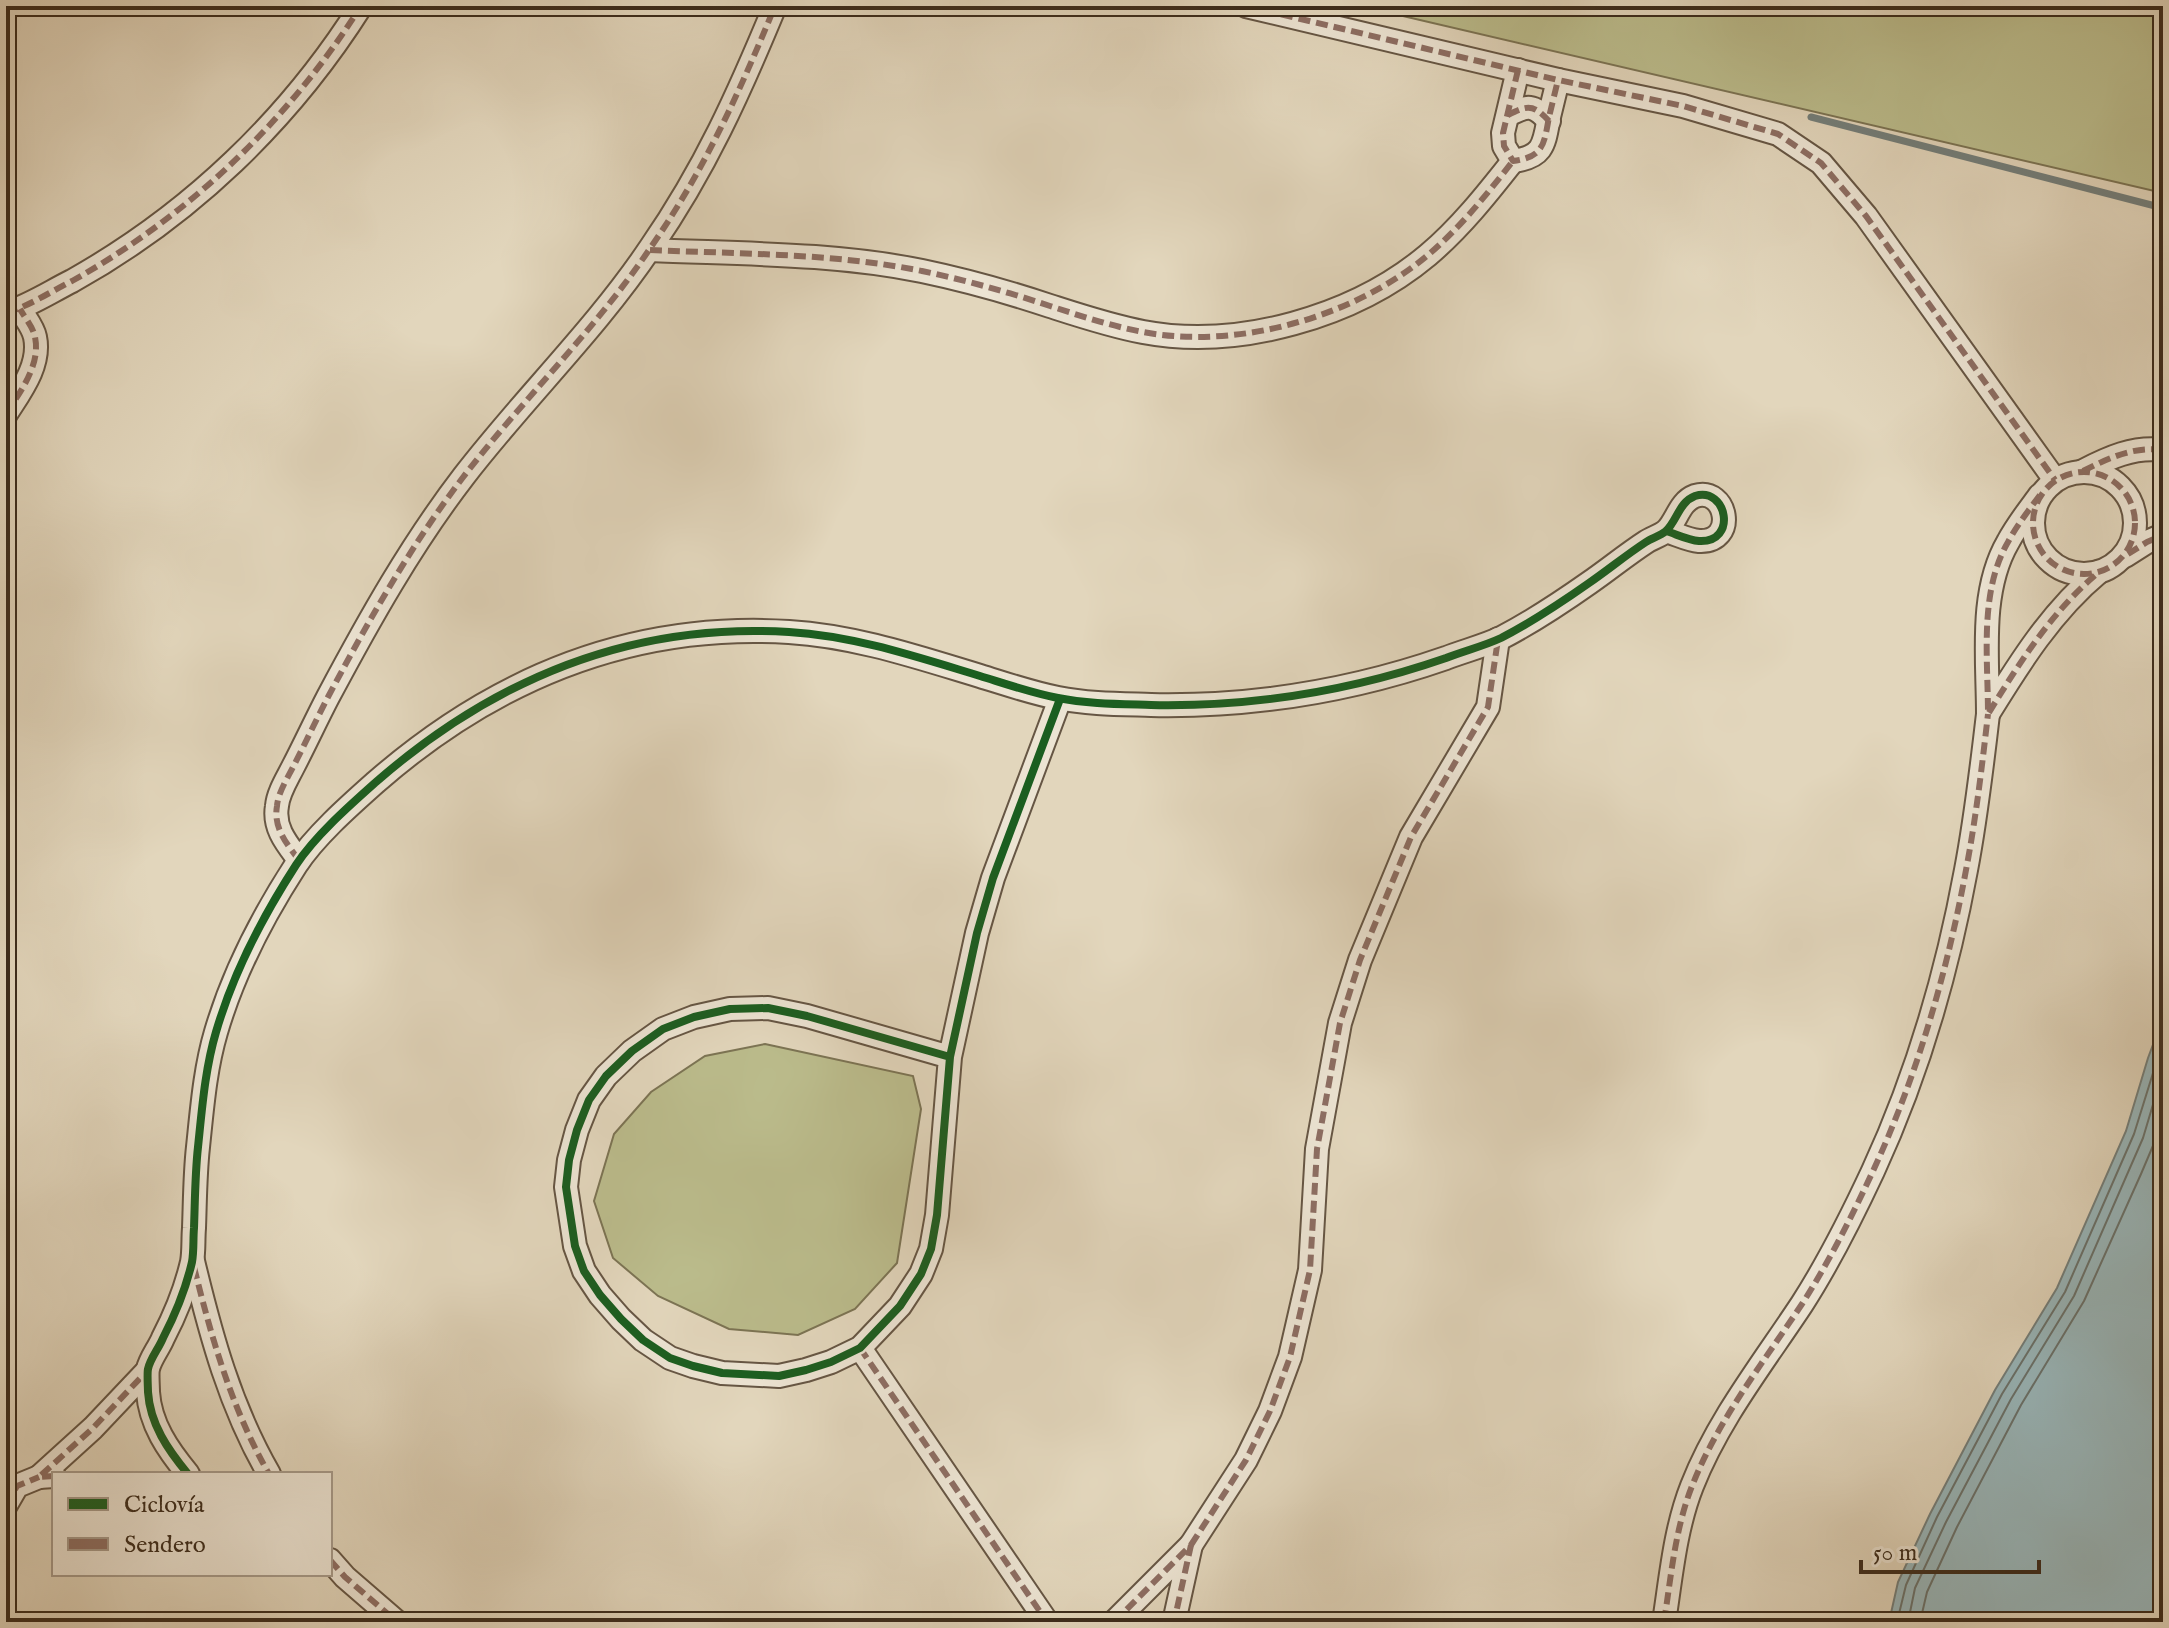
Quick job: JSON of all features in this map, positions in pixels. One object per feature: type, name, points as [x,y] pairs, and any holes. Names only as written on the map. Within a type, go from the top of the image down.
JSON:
[{"type":"street","points":[[6,414],[32,371],[35,354],[35,337],[13,311],[132,245],[214,181],[276,121],[309,81],[361,6]]},
{"type":"street","points":[[299,860],[283,839],[277,822],[276,805],[321,709],[373,613],[421,535],[464,477],[610,305],[650,250],[716,141],[742,88],[775,6]]},
{"type":"street","points":[[1246,6],[1558,80],[1683,106],[1778,134],[1802,148],[1821,163],[1866,216],[2048,488]]},
{"type":"street","points":[[1513,161],[1504,146],[1503,133],[1518,70]]},
{"type":"street","points":[[650,250],[854,261],[919,271],[985,286],[1147,333],[1183,337],[1220,336],[1296,323],[1343,306],[1396,278],[1427,256],[1457,228],[1513,161],[1536,154],[1545,142],[1558,80]]},
{"type":"street","points":[[1508,115],[1531,107],[1549,121]]},
{"type":"street","points":[[2083,471],[2111,457],[2147,448],[2163,450]]},
{"type":"street","points":[[2121,559],[2127,552],[2136,525],[2133,507],[2124,490],[2110,478],[2083,471],[2073,472],[2048,488],[2036,504],[2033,532],[2040,550],[2061,569],[2080,574],[2099,572],[2163,535]]},
{"type":"street","points":[[1664,1622],[1679,1530],[1691,1487],[1736,1402],[1804,1302],[1837,1243],[1874,1169],[1931,1017],[1966,869],[1988,714],[1988,615],[1994,575],[2007,543],[2048,488]]},
{"type":"street","points":[[268,1472],[232,1399],[210,1334],[193,1260],[197,1156],[215,1035],[235,981],[266,917],[299,860],[359,797],[416,747],[523,682],[571,662],[630,645],[692,633],[790,632],[834,637],[889,648],[1060,699],[1183,705],[1260,701],[1324,692],[1397,675],[1498,639],[1585,586],[1666,531]]},
{"type":"street","points":[[1988,714],[2024,656],[2056,614],[2099,572]]},
{"type":"street","points":[[1114,1622],[1191,1545],[1246,1460],[1270,1411],[1290,1357],[1310,1270],[1317,1149],[1340,1023],[1360,960],[1411,837],[1488,707],[1498,639]]},
{"type":"street","points":[[950,1057],[807,1016],[768,1008],[730,1009],[694,1017],[663,1029],[632,1051],[606,1076],[589,1100],[577,1130],[566,1187],[575,1246],[584,1271],[621,1319],[643,1340],[670,1358],[722,1373],[748,1376],[779,1376],[806,1370],[860,1348],[900,1306],[921,1274],[931,1249],[937,1215],[950,1057],[977,933],[993,878],[1060,699]]},
{"type":"street","points":[[10,1491],[46,1476],[147,1371],[180,1301],[193,1260]]},
{"type":"street","points":[[860,1348],[1047,1622]]},
{"type":"street","points":[[147,1371],[149,1405],[158,1430],[168,1450],[186,1472]]},
{"type":"street","points":[[1174,1622],[1191,1545]]},
{"type":"street","points":[[332,1562],[397,1622]]},
{"type":"green space","points":[[1360,6],[2163,6],[2163,193]]},
{"type":"green space","points":[[765,1044],[913,1076],[921,1109],[897,1263],[855,1309],[798,1335],[729,1329],[658,1296],[613,1258],[594,1201],[614,1134],[651,1092],[705,1056]]},
{"type":"water","points":[[2163,1018],[2163,1622],[1889,1622],[1898,1582],[1930,1514],[1995,1390],[2057,1288],[2126,1131]]},
{"type":"waterway","points":[[1811,117],[2163,208]]},
{"type":"marked path","points":[[6,313],[72,281],[115,255],[196,195],[269,126],[333,48],[361,6]]},
{"type":"marked path","points":[[299,860],[279,829],[276,814],[279,796],[359,640],[408,556],[464,476],[607,306],[670,218],[720,130],[775,6]]},
{"type":"marked path","points":[[1246,6],[1558,80],[1683,106],[1778,134],[1821,163],[1866,216],[2055,480]]},
{"type":"marked path","points":[[1518,70],[1503,133],[1504,146],[1513,161],[1531,156],[1541,148],[1558,80]]},
{"type":"marked path","points":[[1508,115],[1530,108],[1539,111],[1549,121]]},
{"type":"marked path","points":[[650,250],[786,255],[888,265],[970,282],[1131,330],[1179,336],[1217,336],[1293,324],[1366,296],[1398,277],[1451,234],[1513,161]]},
{"type":"marked path","points":[[6,414],[28,378],[35,358],[34,333],[20,309]]},
{"type":"marked path","points":[[2083,471],[2132,451],[2163,450]]},
{"type":"marked path","points":[[2084,472],[2104,475],[2127,494],[2132,503],[2135,523],[2132,543],[2113,566],[2104,571],[2084,574],[2064,571],[2041,552],[2036,543],[2033,523],[2036,503],[2055,480],[2064,475],[2084,472]]},
{"type":"marked path","points":[[2040,495],[2008,542],[1993,582],[1987,626],[1988,714],[2052,620],[2099,572]]},
{"type":"marked path","points":[[2128,554],[2163,535]]},
{"type":"marked path","points":[[1191,1545],[1246,1460],[1270,1411],[1290,1357],[1310,1270],[1317,1149],[1340,1023],[1360,960],[1411,837],[1488,707],[1498,639]]},
{"type":"marked path","points":[[1664,1622],[1674,1553],[1692,1486],[1728,1415],[1802,1304],[1840,1239],[1889,1135],[1917,1061],[1940,985],[1958,909],[1973,831],[1988,714]]},
{"type":"marked path","points":[[194,1267],[224,1374],[268,1472]]},
{"type":"marked path","points":[[860,1348],[1047,1622]]},
{"type":"marked path","points":[[52,1476],[39,1477],[93,1428],[147,1371]]},
{"type":"marked path","points":[[6,1505],[17,1486],[39,1477]]},
{"type":"marked path","points":[[1114,1622],[1191,1545],[1174,1622]]},
{"type":"marked path","points":[[332,1562],[397,1622]]},
{"type":"cycle path","points":[[1706,495],[1721,506],[1723,525],[1711,539],[1699,541],[1666,531],[1682,507],[1695,496],[1706,495]]},
{"type":"cycle path","points":[[186,1472],[156,1426],[149,1404],[148,1371],[176,1311],[192,1262],[196,1167],[203,1104],[209,1060],[223,1010],[240,967],[272,904],[313,843],[376,782],[468,714],[517,687],[567,665],[620,648],[674,637],[730,631],[814,634],[862,643],[1038,694],[1081,701],[1189,705],[1301,695],[1410,670],[1501,638],[1557,605],[1666,531]]},
{"type":"cycle path","points":[[950,1057],[807,1016],[768,1008],[730,1009],[694,1017],[663,1029],[632,1051],[606,1076],[589,1100],[577,1130],[566,1187],[575,1246],[584,1271],[600,1295],[643,1340],[670,1358],[722,1373],[779,1376],[831,1362],[860,1348],[900,1306],[921,1274],[931,1249],[937,1215],[950,1057],[977,933],[993,878],[1060,699]]}]
